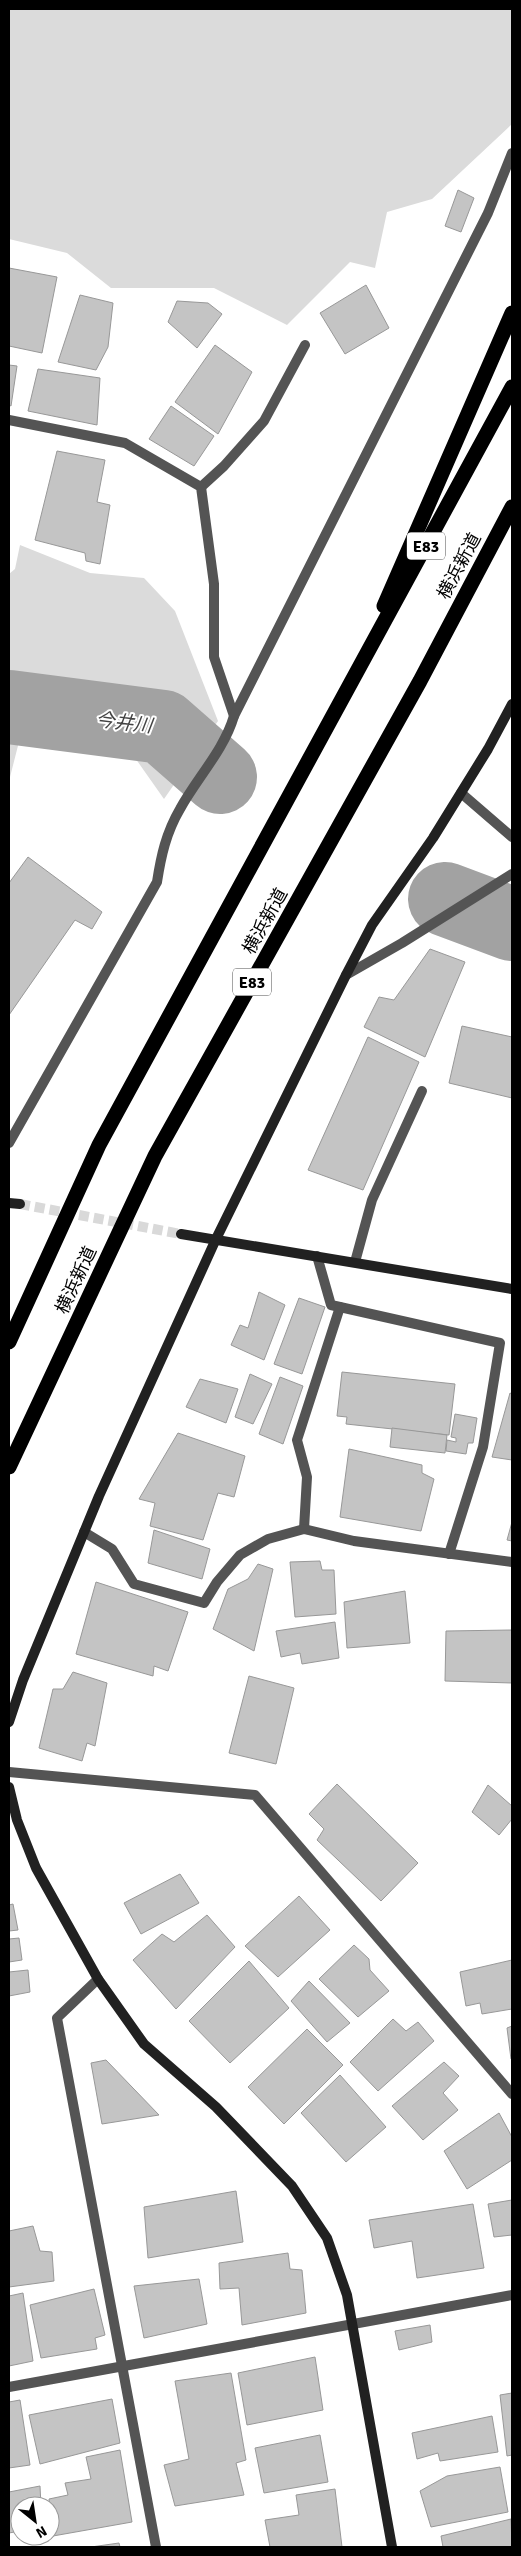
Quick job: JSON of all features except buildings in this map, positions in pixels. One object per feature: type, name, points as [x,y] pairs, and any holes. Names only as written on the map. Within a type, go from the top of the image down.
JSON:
[{"type":"highway","points":[[340,706],[512,313]]},
{"type":"highway","name":"横浜新道","points":[[9,1342],[99,1145],[340,706],[512,386]]},
{"type":"highway","name":"横浜新道","points":[[9,1466],[155,1156],[420,681],[512,507]]},
{"type":"street","points":[[9,1143],[157,882],[162,846],[179,810],[229,733],[234,716],[488,213],[512,153]]},
{"type":"street","points":[[201,487],[224,466],[264,421],[305,345]]},
{"type":"street","points":[[9,420],[125,443],[201,487]]},
{"type":"street","points":[[201,487],[214,584],[214,657],[234,716]]},
{"type":"street","points":[[9,1722],[23,1680],[84,1532],[216,1239],[346,975],[372,925],[433,838],[512,704]]},
{"type":"street","points":[[461,792],[512,837]]},
{"type":"street","points":[[346,975],[402,943],[510,876]]},
{"type":"street","points":[[355,1262],[372,1200],[422,1091]]},
{"type":"street","points":[[9,1203],[20,1204]]},
{"type":"street","points":[[181,1234],[512,1289]]},
{"type":"street","points":[[317,1256],[331,1305],[500,1343],[483,1447],[449,1554]]},
{"type":"street","points":[[304,1529],[307,1478],[297,1440],[340,1307]]},
{"type":"street","points":[[84,1532],[112,1549],[134,1584],[204,1603],[217,1582],[240,1555],[268,1539],[304,1529],[354,1541],[512,1562]]},
{"type":"street","points":[[9,1772],[255,1795],[512,2094]]},
{"type":"street","points":[[9,1787],[17,1820],[36,1868],[98,1979],[144,2044],[216,2107],[292,2186],[326,2238],[347,2295],[392,2547]]},
{"type":"street","points":[[98,1979],[57,2018],[124,2366],[156,2547]]},
{"type":"street","points":[[9,2387],[512,2295]]},
{"type":"shaded area","points":[[9,9],[512,9],[512,124],[432,199],[387,212],[375,268],[350,262],[287,325],[214,288],[111,288],[67,253],[9,239]]},
{"type":"shaded area","points":[[20,545],[90,573],[144,578],[175,611],[218,721],[164,799],[126,745],[62,692],[21,734],[9,781],[9,574],[15,569]]},
{"type":"waterway","name":"今井川","points":[[9,707],[163,727],[220,777]]},
{"type":"waterway","name":"今井川","points":[[445,899],[512,924]]},
{"type":"tunnel","points":[[20,1204],[181,1234]]}]
